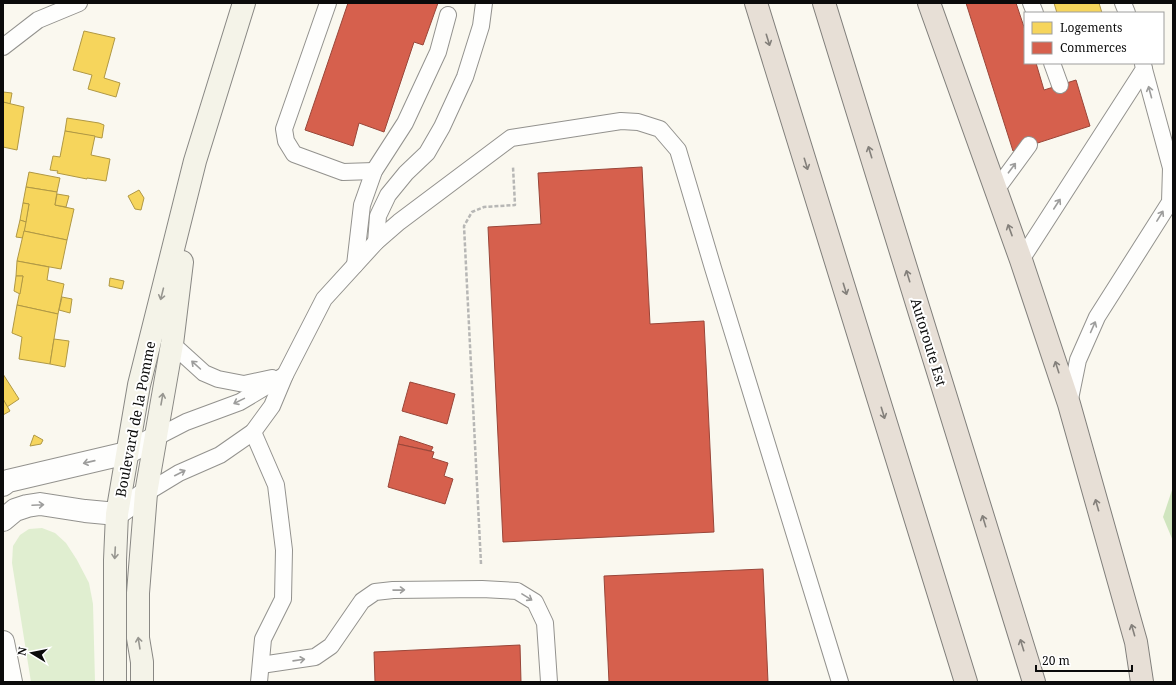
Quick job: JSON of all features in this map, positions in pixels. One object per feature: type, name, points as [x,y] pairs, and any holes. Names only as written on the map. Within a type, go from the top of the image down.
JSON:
[{"type":"highway","points":[[756,3],[966,682]]},
{"type":"highway","name":"Autoroute Est","points":[[824,3],[1034,682]]},
{"type":"highway","points":[[929,3],[1021,260],[1069,404],[1136,642],[1142,682]]},
{"type":"main road","name":"Boulevard de la Pomme","points":[[115,682],[115,560],[117,514],[139,385],[195,161],[244,3]]},
{"type":"main road","name":"Boulevard de la Pomme","points":[[142,682],[142,662],[138,638],[138,593],[146,493],[172,344],[195,161]]},
{"type":"street","points":[[5,483],[127,453],[155,438]]},
{"type":"street","points":[[3,520],[15,510],[40,504],[117,514],[146,493]]},
{"type":"street","points":[[3,642],[11,682]]},
{"type":"lane","points":[[3,47],[38,20],[79,3]]},
{"type":"lane","points":[[328,3],[284,129],[286,141],[294,154],[343,172],[374,171]]},
{"type":"lane","points":[[376,242],[378,216],[388,195],[406,173],[427,153],[442,127],[462,84],[481,26],[484,3]]},
{"type":"lane","points":[[354,265],[362,205],[374,171],[405,123],[438,52],[448,15]]},
{"type":"lane","points":[[1052,64],[1060,85]]},
{"type":"lane","points":[[1021,260],[1143,66]]},
{"type":"lane","points":[[1069,404],[1078,360],[1097,317],[1170,202],[1171,168],[1143,66]]},
{"type":"lane","points":[[146,493],[179,473],[220,455],[253,432],[272,406],[285,375],[324,299],[376,242],[399,222],[511,138],[621,121],[638,122],[660,129],[678,150],[840,682]]},
{"type":"lane","points":[[996,190],[1029,145]]},
{"type":"lane","points":[[172,344],[204,373],[218,379],[244,384],[285,375]]},
{"type":"lane","points":[[155,438],[186,422],[240,402],[285,375]]},
{"type":"lane","points":[[253,432],[276,485],[284,550],[283,599],[263,639],[259,682]]},
{"type":"lane","points":[[261,665],[315,657],[331,646],[362,601],[375,592],[393,590],[482,589],[517,591],[535,602],[545,623],[549,682]]},
{"type":"path","points":[[482,589],[464,226],[472,212],[484,207],[515,205],[511,138]]},
{"type":"green space","points":[[1173,487],[1173,541],[1163,517]]},
{"type":"green space","points":[[42,528],[55,533],[66,543],[89,583],[93,604],[95,682],[31,682],[12,563],[13,546],[20,535],[29,529]]},
{"type":"building: Logements","points":[[1054,3],[1099,3],[1102,12],[1057,12]]},
{"type":"building: Logements","points":[[84,31],[115,38],[104,78],[120,83],[116,97],[88,89],[92,75],[73,70]]},
{"type":"building: Logements","points":[[3,92],[12,93],[10,104],[3,102]]},
{"type":"building: Logements","points":[[3,102],[24,107],[17,150],[3,147]]},
{"type":"building: Logements","points":[[67,118],[104,125],[102,138],[65,131]]},
{"type":"building: Logements","points":[[65,131],[95,136],[91,155],[110,159],[106,181],[87,179],[57,173],[58,171],[50,170],[53,156],[60,157]]},
{"type":"building: Logements","points":[[29,172],[60,178],[57,192],[26,187]]},
{"type":"building: Logements","points":[[26,187],[57,192],[55,205],[74,209],[67,240],[24,231],[29,204],[23,203]]},
{"type":"building: Logements","points":[[139,190],[144,198],[141,210],[135,209],[128,196]]},
{"type":"building: Logements","points":[[57,194],[69,196],[66,207],[55,205]]},
{"type":"building: Logements","points":[[23,203],[29,204],[26,222],[20,220]]},
{"type":"building: Logements","points":[[20,220],[26,222],[23,238],[16,237]]},
{"type":"building: Logements","points":[[24,231],[67,240],[61,269],[17,261]]},
{"type":"building: Logements","points":[[17,261],[49,267],[47,280],[64,284],[58,314],[17,305],[23,276],[16,276]]},
{"type":"building: Logements","points":[[16,276],[23,276],[20,294],[14,291]]},
{"type":"building: Logements","points":[[110,278],[124,281],[122,289],[109,286]]},
{"type":"building: Logements","points":[[62,297],[72,299],[70,313],[59,310]]},
{"type":"building: Logements","points":[[17,305],[58,314],[50,364],[19,359],[22,337],[12,333]]},
{"type":"building: Logements","points":[[54,339],[69,341],[65,367],[50,364]]},
{"type":"building: Logements","points":[[3,374],[19,399],[7,407],[3,399]]},
{"type":"building: Logements","points":[[3,399],[10,411],[3,415]]},
{"type":"building: Logements","points":[[34,435],[43,440],[41,444],[30,446]]},
{"type":"building: Commerces","points":[[348,3],[438,3],[423,45],[414,42],[384,132],[359,123],[353,146],[305,130]]},
{"type":"building: Commerces","points":[[966,3],[1016,3],[1024,27],[1024,64],[1036,64],[1044,90],[1076,80],[1090,126],[1013,151]]},
{"type":"building: Commerces","points":[[642,167],[650,324],[704,321],[714,532],[503,542],[488,227],[541,224],[538,173]]},
{"type":"building: Commerces","points":[[410,382],[455,394],[447,424],[402,411]]},
{"type":"building: Commerces","points":[[400,436],[433,447],[431,451],[398,444]]},
{"type":"building: Commerces","points":[[398,444],[434,452],[432,458],[448,463],[444,476],[453,479],[445,504],[388,487]]},
{"type":"building: Commerces","points":[[763,569],[768,682],[609,682],[604,576]]},
{"type":"building: Commerces","points":[[520,645],[521,682],[375,682],[374,652]]}]
